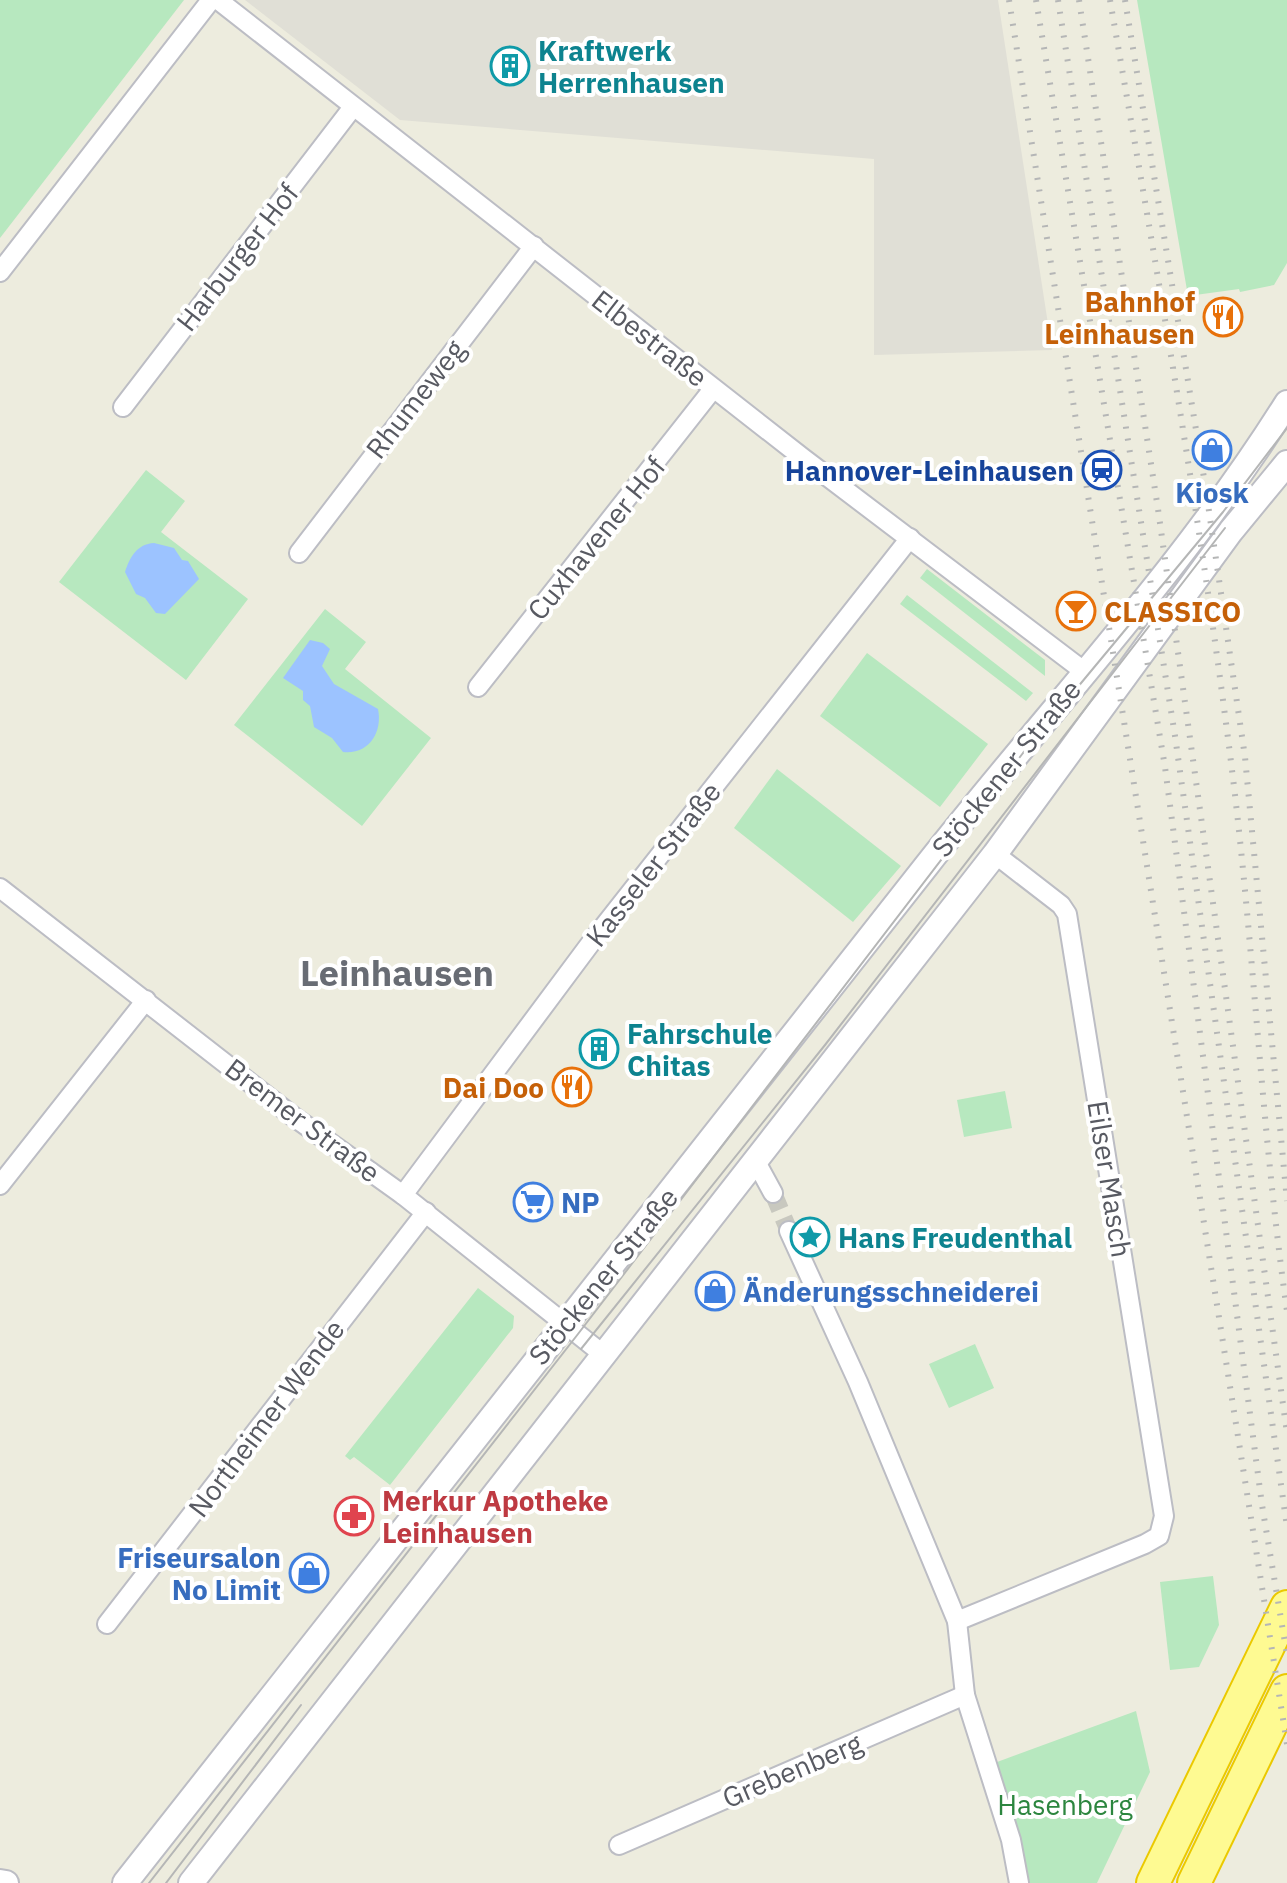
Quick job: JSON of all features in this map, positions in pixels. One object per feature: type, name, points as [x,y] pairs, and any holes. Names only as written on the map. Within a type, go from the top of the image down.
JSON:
[{"type":"highway","points":[[1153,1883],[1287,1607]]},
{"type":"highway","points":[[1194,1883],[1287,1691]]},
{"type":"street","points":[[0,272],[211,0]]},
{"type":"street","name":"Elbestraße","points":[[218,0],[713,389],[1085,672]]},
{"type":"street","name":"Harburger Hof","points":[[123,407],[353,107]]},
{"type":"street","name":"Rhumeweg","points":[[299,553],[534,246]]},
{"type":"street","name":"Cuxhavener Hof","points":[[478,687],[713,389]]},
{"type":"street","name":"Stöckener Straße","points":[[125,1883],[565,1323],[803,1027],[1012,758],[1224,498],[1287,403]]},
{"type":"street","name":"Stöckener Straße","points":[[191,1883],[995,854],[1231,531],[1287,463]]},
{"type":"street","name":"Kasseler Straße","points":[[403,1195],[602,928],[910,538]]},
{"type":"street","name":"Eilser Masch","points":[[957,1621],[1159,1536],[1164,1516],[1070,926],[1061,905],[995,854]]},
{"type":"street","name":"Bremer Straße","points":[[0,888],[294,1117],[426,1212],[604,1355]]},
{"type":"street","points":[[0,1185],[146,1000]]},
{"type":"street","points":[[755,1160],[773,1193]]},
{"type":"street","name":"Northeimer Wende","points":[[107,1624],[426,1212]]},
{"type":"street","points":[[789,1231],[858,1382],[957,1621],[965,1695],[1011,1840],[1019,1883]]},
{"type":"street","name":"Grebenberg","points":[[619,1845],[965,1695]]},
{"type":"street","points":[[0,1882],[6,1883]]},
{"type":"shaded area","points":[[245,0],[998,0],[1052,350],[874,355],[874,159],[400,120]]},
{"type":"green space","points":[[0,0],[184,0],[0,238]]},
{"type":"green space","points":[[1137,0],[1287,0],[1287,263],[1274,285],[1240,292],[1239,289],[1188,296]]},
{"type":"green space","points":[[146,470],[185,501],[161,532],[248,599],[186,680],[59,582]]},
{"type":"green space","points":[[927,569],[1045,660],[1045,676],[920,578]]},
{"type":"green space","points":[[907,595],[1033,693],[1026,701],[900,604]]},
{"type":"green space","points":[[325,609],[366,642],[345,669],[431,738],[362,826],[234,725]]},
{"type":"green space","points":[[867,653],[988,744],[940,807],[820,716]]},
{"type":"green space","points":[[777,769],[901,866],[853,922],[734,828]]},
{"type":"green space","points":[[1005,1091],[1012,1128],[964,1137],[957,1100]]},
{"type":"green space","points":[[478,1288],[514,1316],[513,1328],[390,1485],[354,1457],[350,1460],[345,1456]]},
{"type":"green space","points":[[975,1344],[994,1388],[949,1408],[929,1364]]},
{"type":"green space","points":[[1213,1576],[1219,1625],[1199,1667],[1170,1670],[1160,1582]]},
{"type":"green space","name":"Hasenberg","points":[[1136,1711],[1150,1772],[1097,1883],[1019,1883],[989,1765]]},
{"type":"water","points":[[154,543],[174,548],[182,560],[188,561],[199,579],[165,614],[156,613],[145,598],[136,594],[125,572],[135,552]]},
{"type":"water","points":[[310,640],[323,643],[330,649],[322,666],[334,684],[378,709],[376,734],[360,750],[343,752],[332,738],[314,727],[310,706],[303,700],[303,691],[283,678]]},
{"type":"tunnel","points":[[773,1193],[789,1231]]},
{"type":"tram line","points":[[149,1883],[578,1334],[1023,753],[1223,512],[1287,428]]},
{"type":"tram line","points":[[581,1349],[825,1045],[1225,528]]},
{"type":"tram line","points":[[166,1883],[301,1705]]},
{"type":"railway","points":[[1009,0],[1287,1744]]},
{"type":"railway","points":[[1036,0],[1165,767],[1262,1505],[1287,1655]]},
{"type":"railway","points":[[1058,0],[1175,736],[1287,1527]]},
{"type":"railway","points":[[1079,0],[1158,509],[1287,1433]]},
{"type":"railway","points":[[1110,0],[1175,380],[1231,762],[1287,1311]]},
{"type":"railway","points":[[1125,0],[1205,484],[1245,757],[1287,1201]]},
{"type":"place","name":"Kraftwerk Herrenhausen","points":[[510,66]]},
{"type":"place","name":"Bahnhof Leinhausen","points":[[1223,317]]},
{"type":"place","name":"Kiosk","points":[[1212,450]]},
{"type":"place","name":"Hannover-Leinhausen","points":[[1102,470]]},
{"type":"place","name":"CLASSICO","points":[[1076,611]]},
{"type":"place","name":"Fahrschule Chitas","points":[[599,1049]]},
{"type":"place","name":"Dai Doo","points":[[572,1087]]},
{"type":"place","name":"NP","points":[[533,1202]]},
{"type":"place","name":"Hans Freudenthal","points":[[810,1237]]},
{"type":"place","name":"Änderungsschneiderei","points":[[715,1291]]},
{"type":"place","name":"Merkur Apotheke Leinhausen","points":[[354,1516]]},
{"type":"place","name":"Friseursalon No Limit","points":[[309,1573]]},
{"type":"district","name":"Leinhausen","points":[[397,972]]}]
